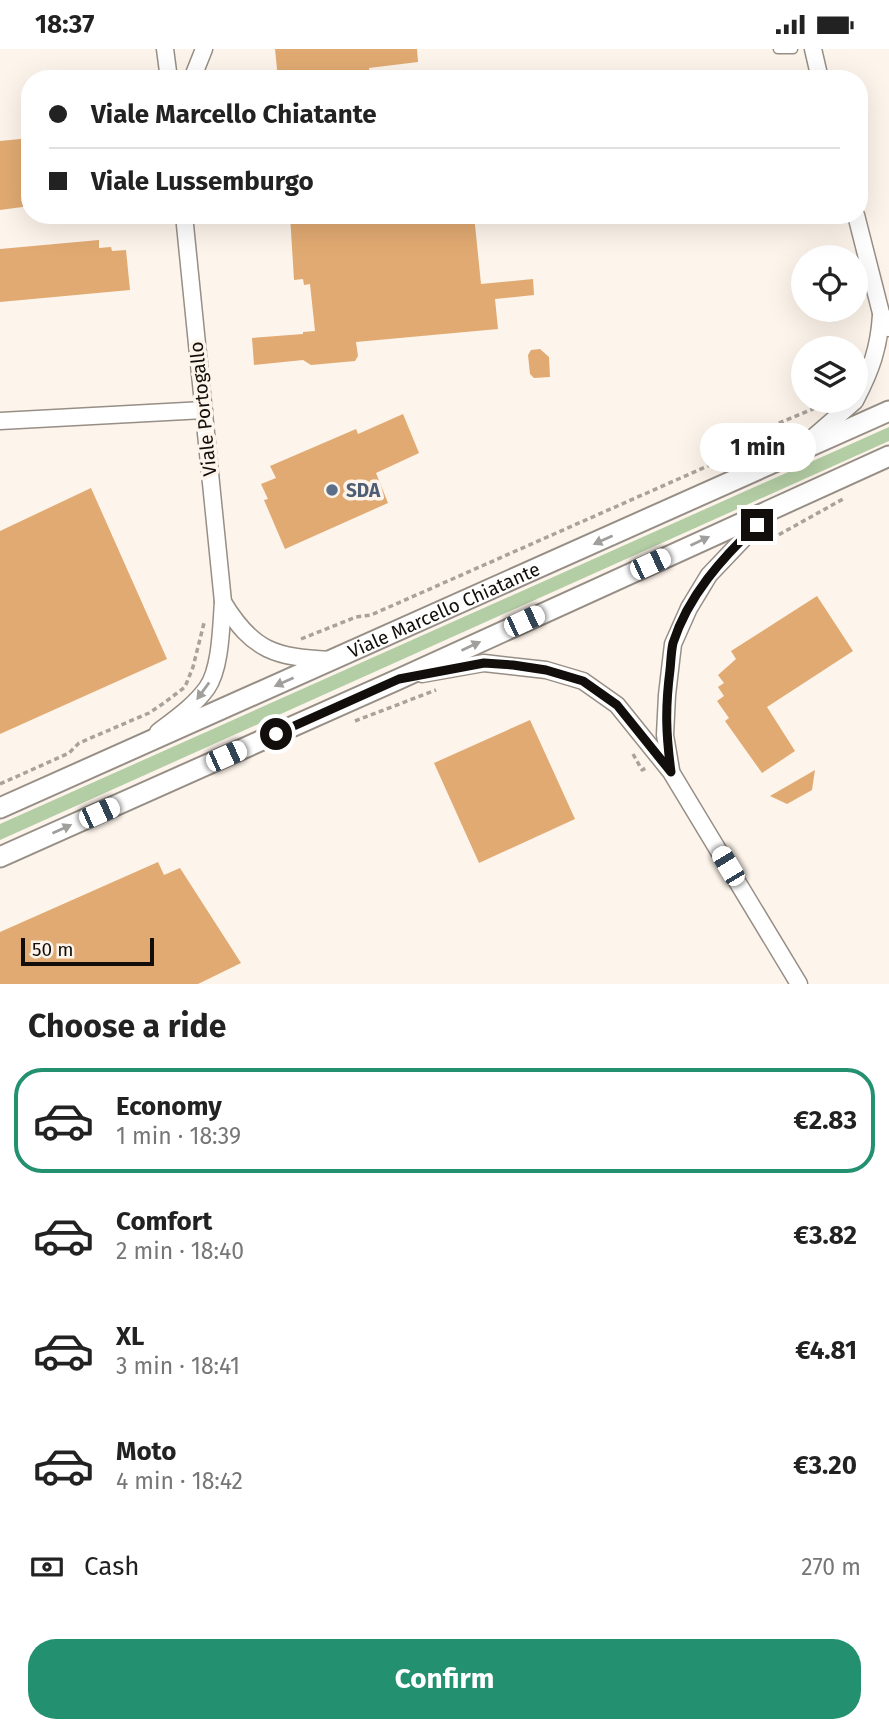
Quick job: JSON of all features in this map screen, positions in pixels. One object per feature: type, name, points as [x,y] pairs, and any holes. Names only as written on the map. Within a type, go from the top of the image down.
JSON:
[{"type":"street","points":[[165,49],[168,70]]},
{"type":"street","points":[[196,70],[204,49]]},
{"type":"street","points":[[813,49],[818,70]]},
{"type":"street","name":"Viale Portogallo","points":[[137,747],[189,709],[209,686],[216,662],[222,609],[185,224]]},
{"type":"street","points":[[858,224],[881,313],[889,328]]},
{"type":"street","points":[[868,376],[879,343],[881,313]]},
{"type":"street","points":[[0,421],[204,410]]},
{"type":"street","name":"Viale Marcello Chiatante","points":[[0,809],[889,411]]},
{"type":"street","points":[[796,453],[841,413]]},
{"type":"street","points":[[0,857],[889,456]]},
{"type":"street","points":[[667,767],[665,735],[673,644],[689,608],[709,575],[775,507]]},
{"type":"street","name":"Viale Portogallo","points":[[222,609],[245,633],[271,652],[289,657],[332,661]]},
{"type":"street","points":[[399,679],[484,663],[546,670],[583,681],[617,705],[667,767],[799,984]]},
{"type":"lane","points":[[778,49],[793,49]]},
{"type":"path","points":[[294,639],[305,639],[356,617],[371,615],[753,446],[774,425],[802,413]]},
{"type":"path","points":[[763,543],[846,497]]},
{"type":"path","points":[[0,784],[69,753],[79,743],[149,713],[185,687],[204,622],[222,609]]},
{"type":"path","points":[[350,723],[438,689]]},
{"type":"path","points":[[632,752],[642,769],[667,767]]},
{"type":"green space","points":[[889,427],[889,441],[0,840],[0,824]]},
{"type":"building","points":[[275,49],[417,49],[418,62],[369,70],[277,70]]},
{"type":"building","points":[[21,139],[21,207],[0,210],[0,141]]},
{"type":"building","points":[[291,224],[475,224],[481,284],[533,279],[534,295],[495,299],[498,329],[356,342],[358,356],[355,361],[311,365],[303,360],[254,365],[252,338],[315,331],[310,284],[304,285],[303,279],[294,280]]},
{"type":"building","points":[[99,240],[99,248],[126,250],[130,290],[0,302],[0,249]]},
{"type":"building","points":[[540,349],[549,357],[550,377],[534,378],[530,374],[528,355],[531,350]]},
{"type":"building","name":"SDA","points":[[403,414],[419,453],[376,473],[388,503],[285,549],[264,500],[268,499],[261,484],[276,478],[270,466],[356,429],[358,434]]},
{"type":"building","points":[[91,488],[167,659],[0,734],[0,531]]},
{"type":"building","points":[[817,596],[853,651],[767,707],[795,751],[762,773],[725,721],[729,718],[717,701],[724,696],[718,687],[724,683],[718,675],[736,659],[731,651]]},
{"type":"building","points":[[530,720],[575,819],[479,863],[434,763]]},
{"type":"building","points":[[815,770],[812,790],[787,804],[770,796]]},
{"type":"building","points":[[158,862],[164,875],[180,868],[241,963],[198,984],[0,984],[0,932]]},
{"type":"place","name":"SDA","points":[[332,490]]},
{"type":"route","points":[[276,734],[399,679],[484,663],[513,665],[546,670],[583,681],[617,705],[671,772],[665,735],[673,644],[689,608],[709,575],[757,525]]}]
